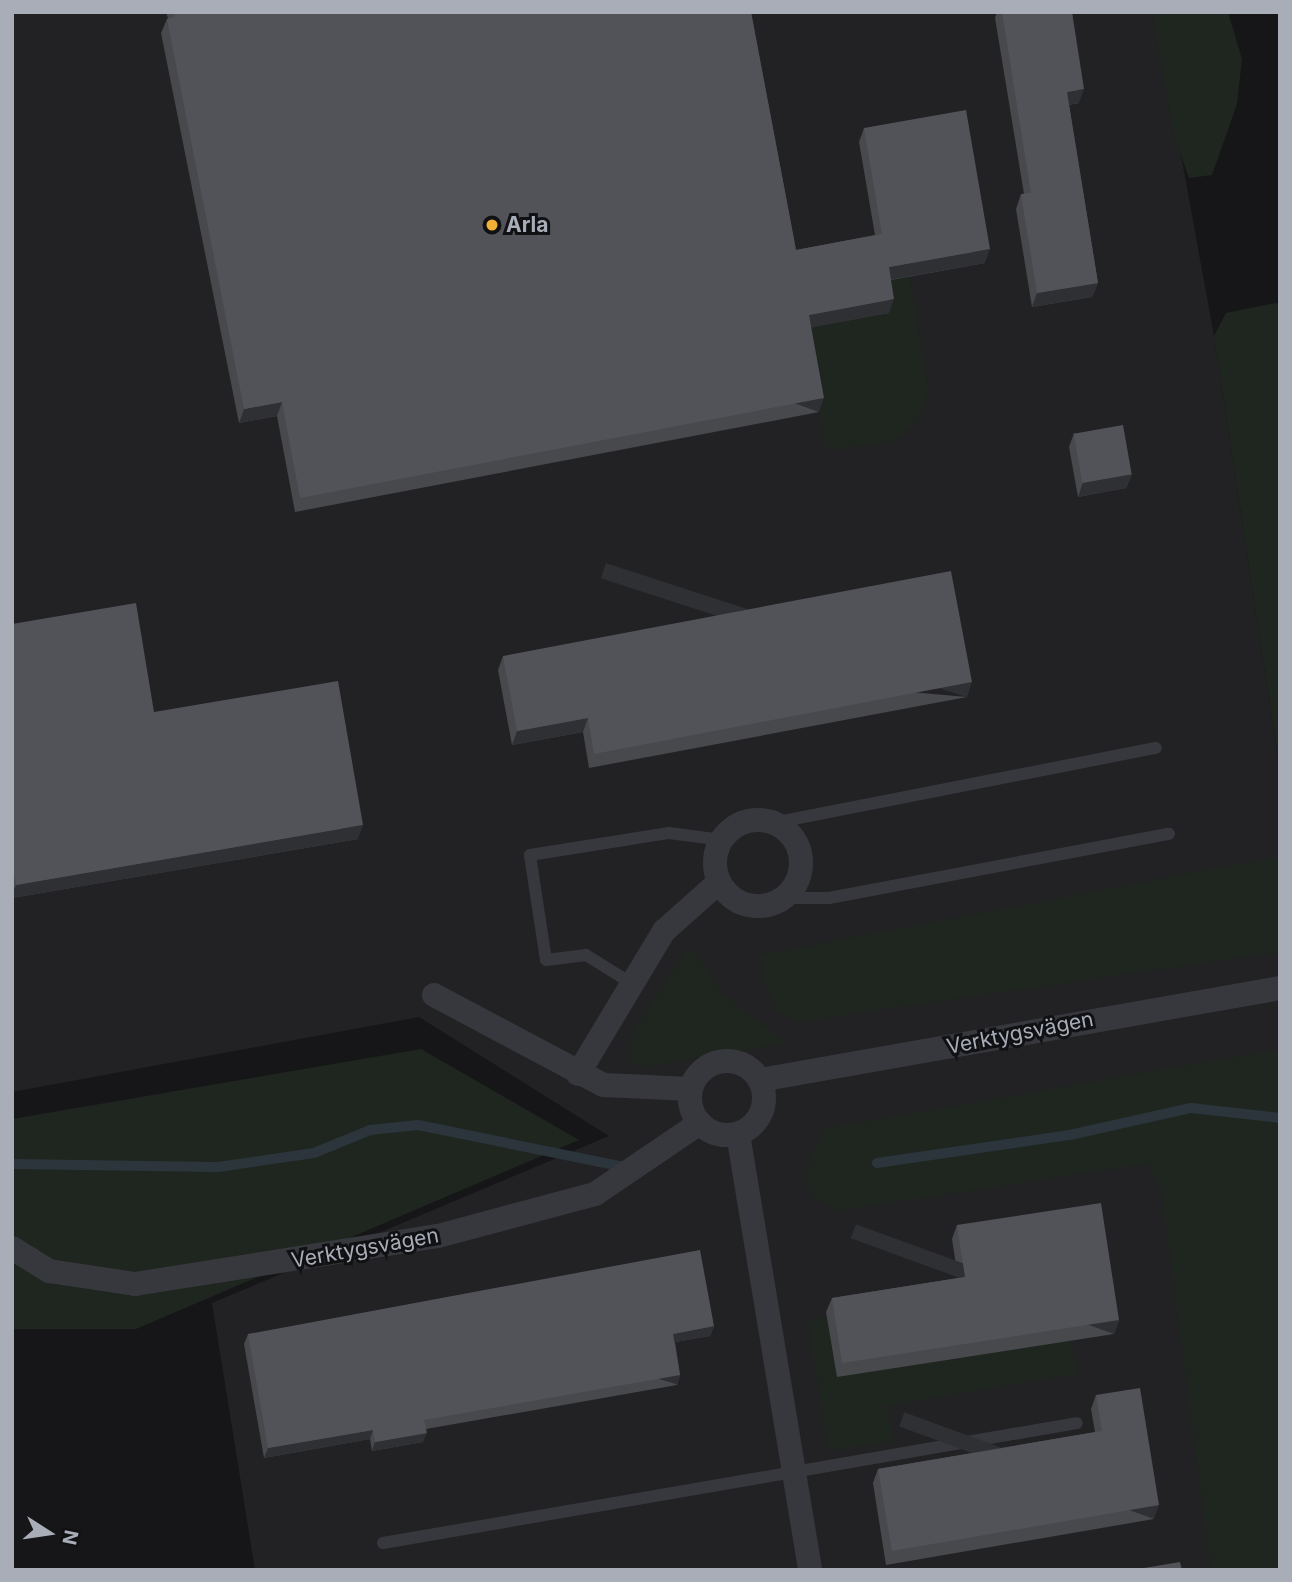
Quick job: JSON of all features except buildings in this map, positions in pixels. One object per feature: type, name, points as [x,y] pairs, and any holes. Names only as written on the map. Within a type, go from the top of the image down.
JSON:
[{"type":"street","points":[[578,1074],[664,931],[719,881],[722,840],[744,822],[774,823],[800,854],[798,879],[782,898],[747,905],[719,881]]},
{"type":"street","name":"Verktygsvägen","points":[[760,1080],[1280,988]]},
{"type":"street","points":[[434,995],[578,1074],[620,1088],[691,1089]]},
{"type":"street","points":[[729,1060],[760,1080],[762,1112],[738,1134],[718,1134],[700,1123],[691,1089],[705,1068],[729,1060]]},
{"type":"street","name":"Verktygsvägen","points":[[12,1248],[49,1271],[135,1284],[438,1236],[595,1194],[700,1123]]},
{"type":"street","points":[[738,1134],[810,1570]]},
{"type":"lane","points":[[774,823],[1156,748]]},
{"type":"lane","points":[[631,983],[586,955],[545,960],[530,855],[668,833],[722,840]]},
{"type":"lane","points":[[782,898],[830,898],[1169,834]]},
{"type":"lane","points":[[383,1543],[1077,1423]]},
{"type":"shaded area","points":[[12,12],[1155,12],[1214,336],[1280,772],[1280,1570],[255,1570],[212,1303],[609,1136],[419,1017],[12,1092]]},
{"type":"shaded area","points":[[1152,12],[1228,12],[1242,59],[1237,104],[1212,175],[1189,178],[1174,136]]},
{"type":"shaded area","points":[[910,277],[928,387],[921,418],[894,441],[826,451],[804,329],[883,281]]},
{"type":"shaded area","points":[[1276,303],[1280,306],[1280,772],[1214,336],[1226,313]]},
{"type":"shaded area","points":[[1280,856],[1280,952],[798,1022],[777,1010],[763,982],[760,955]]},
{"type":"shaded area","points":[[693,949],[723,994],[786,1043],[642,1067],[632,1063],[631,1036],[685,953]]},
{"type":"shaded area","points":[[421,1049],[579,1140],[136,1329],[12,1329],[12,1119]]},
{"type":"shaded area","points":[[1280,1049],[1280,1570],[1211,1570],[1161,1188],[1145,1164],[837,1211],[812,1196],[806,1182],[811,1154],[826,1128]]},
{"type":"shaded area","points":[[827,1317],[837,1377],[1071,1341],[1077,1374],[888,1406],[893,1441],[828,1451],[808,1320]]},
{"type":"waterway","points":[[877,1163],[1070,1135],[1191,1108],[1280,1118]]},
{"type":"waterway","points":[[12,1164],[218,1167],[314,1153],[370,1130],[418,1125],[624,1167]]},
{"type":"place","name":"Arla","points":[[492,225]]}]
